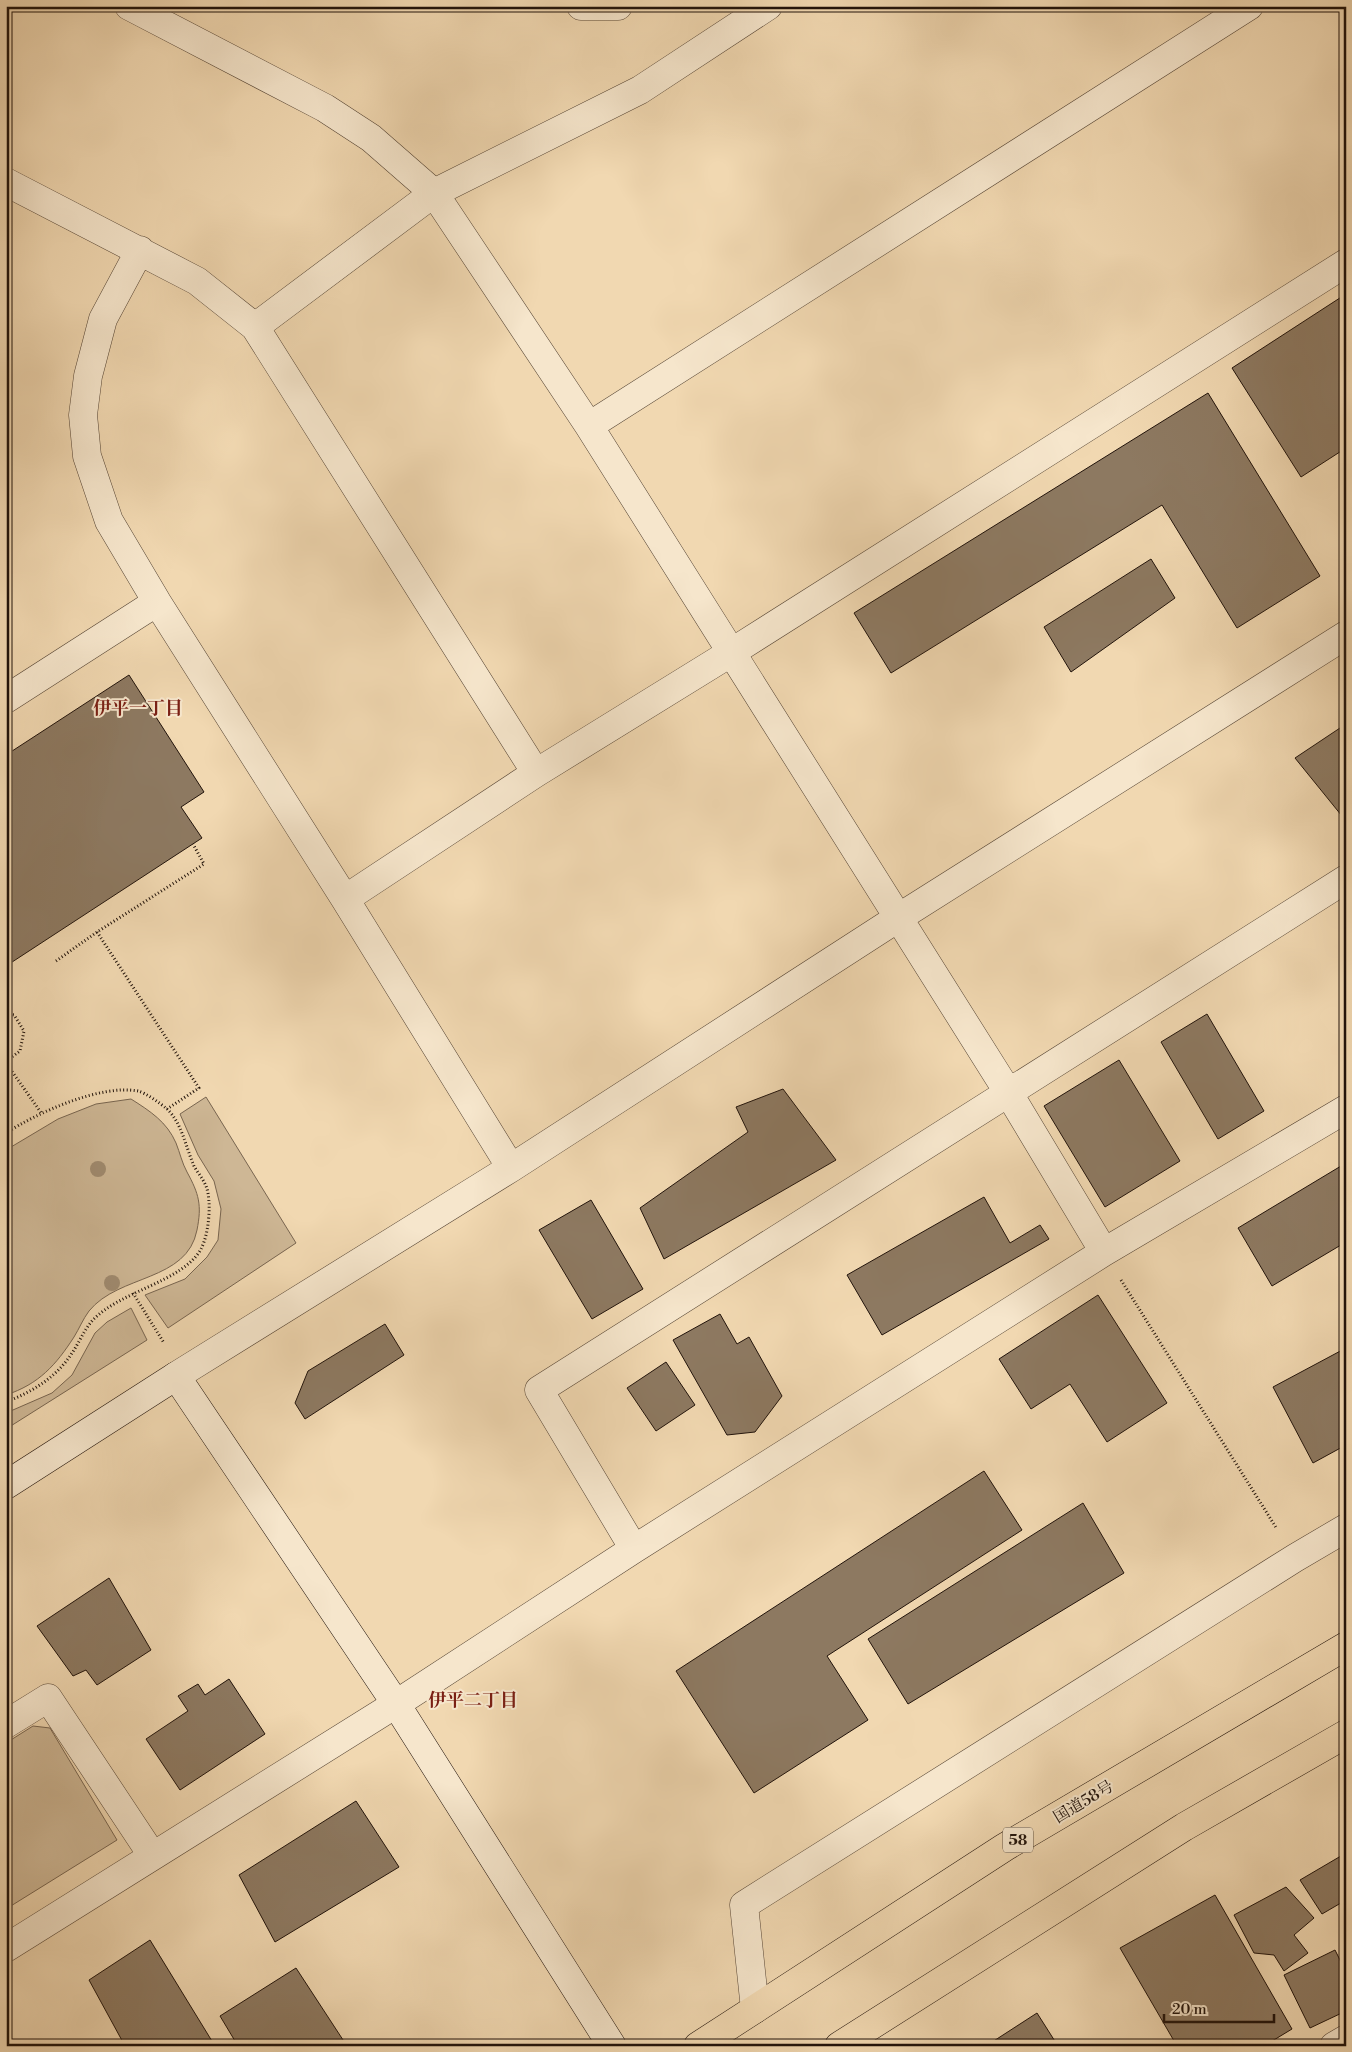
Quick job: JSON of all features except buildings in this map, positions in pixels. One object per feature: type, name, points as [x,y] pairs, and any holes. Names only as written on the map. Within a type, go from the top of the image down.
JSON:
[{"type":"highway","name":"国道58号","points":[[698,2046],[1005,1847],[1346,1646]]},
{"type":"highway","points":[[839,2046],[1184,1827],[1346,1734]]},
{"type":"street","points":[[130,6],[325,108],[371,138],[434,193],[590,426],[1008,1092],[1104,1252]]},
{"type":"street","points":[[581,6],[618,6]]},
{"type":"street","points":[[255,327],[434,193],[640,90],[768,6]]},
{"type":"street","points":[[590,426],[1249,6]]},
{"type":"street","points":[[6,182],[197,281],[255,327],[536,773]]},
{"type":"street","points":[[140,250],[103,318],[88,376],[84,415],[87,456],[109,520],[157,602],[512,1168]]},
{"type":"street","points":[[345,899],[536,773],[732,652],[1346,263]]},
{"type":"street","points":[[6,699],[157,602]]},
{"type":"street","points":[[6,1485],[176,1376],[512,1168],[898,918],[1346,635]]},
{"type":"street","points":[[634,1549],[539,1390],[1346,879]]},
{"type":"street","points":[[6,1948],[396,1704],[634,1549],[1104,1252],[1346,1109]]},
{"type":"street","points":[[176,1376],[396,1704],[612,2046]]},
{"type":"street","points":[[755,2009],[744,1905],[1295,1558],[1346,1528]]},
{"type":"street","points":[[6,1724],[48,1698],[152,1855]]},
{"type":"street","points":[[1334,2046],[1346,2039]]},
{"type":"path","points":[[56,961],[204,864],[193,844]]},
{"type":"path","points":[[98,932],[198,1088],[168,1109]]},
{"type":"path","points":[[6,1013],[14,1015],[24,1031],[20,1051],[6,1062],[42,1114]]},
{"type":"path","points":[[6,1133],[64,1103],[118,1090],[139,1091],[168,1109],[183,1135],[194,1166],[207,1187],[209,1226],[201,1250],[177,1272],[112,1305],[92,1321],[71,1356],[55,1375],[24,1395],[6,1402]]},
{"type":"path","points":[[1104,1252],[1295,1558]]},
{"type":"path","points":[[133,1293],[164,1343]]},
{"type":"shaded area","points":[[206,1097],[296,1243],[168,1328],[145,1295],[185,1279],[207,1257],[218,1240],[221,1209],[214,1181],[198,1155],[180,1114]]},
{"type":"shaded area","points":[[131,1099],[151,1113],[168,1129],[176,1143],[194,1187],[199,1213],[197,1230],[191,1247],[180,1259],[166,1269],[117,1290],[102,1299],[89,1311],[74,1337],[46,1372],[28,1385],[6,1395],[6,1150],[58,1119],[96,1104]]},
{"type":"shaded area","points":[[131,1308],[147,1340],[6,1429],[6,1413],[52,1393],[72,1375],[95,1333],[107,1322]]},
{"type":"shaded area","points":[[33,1726],[50,1728],[117,1840],[6,1909],[6,1743]]},
{"type":"district","name":"伊平一丁目","points":[[138,708]]},
{"type":"district","name":"伊平二丁目","points":[[473,1700]]}]
